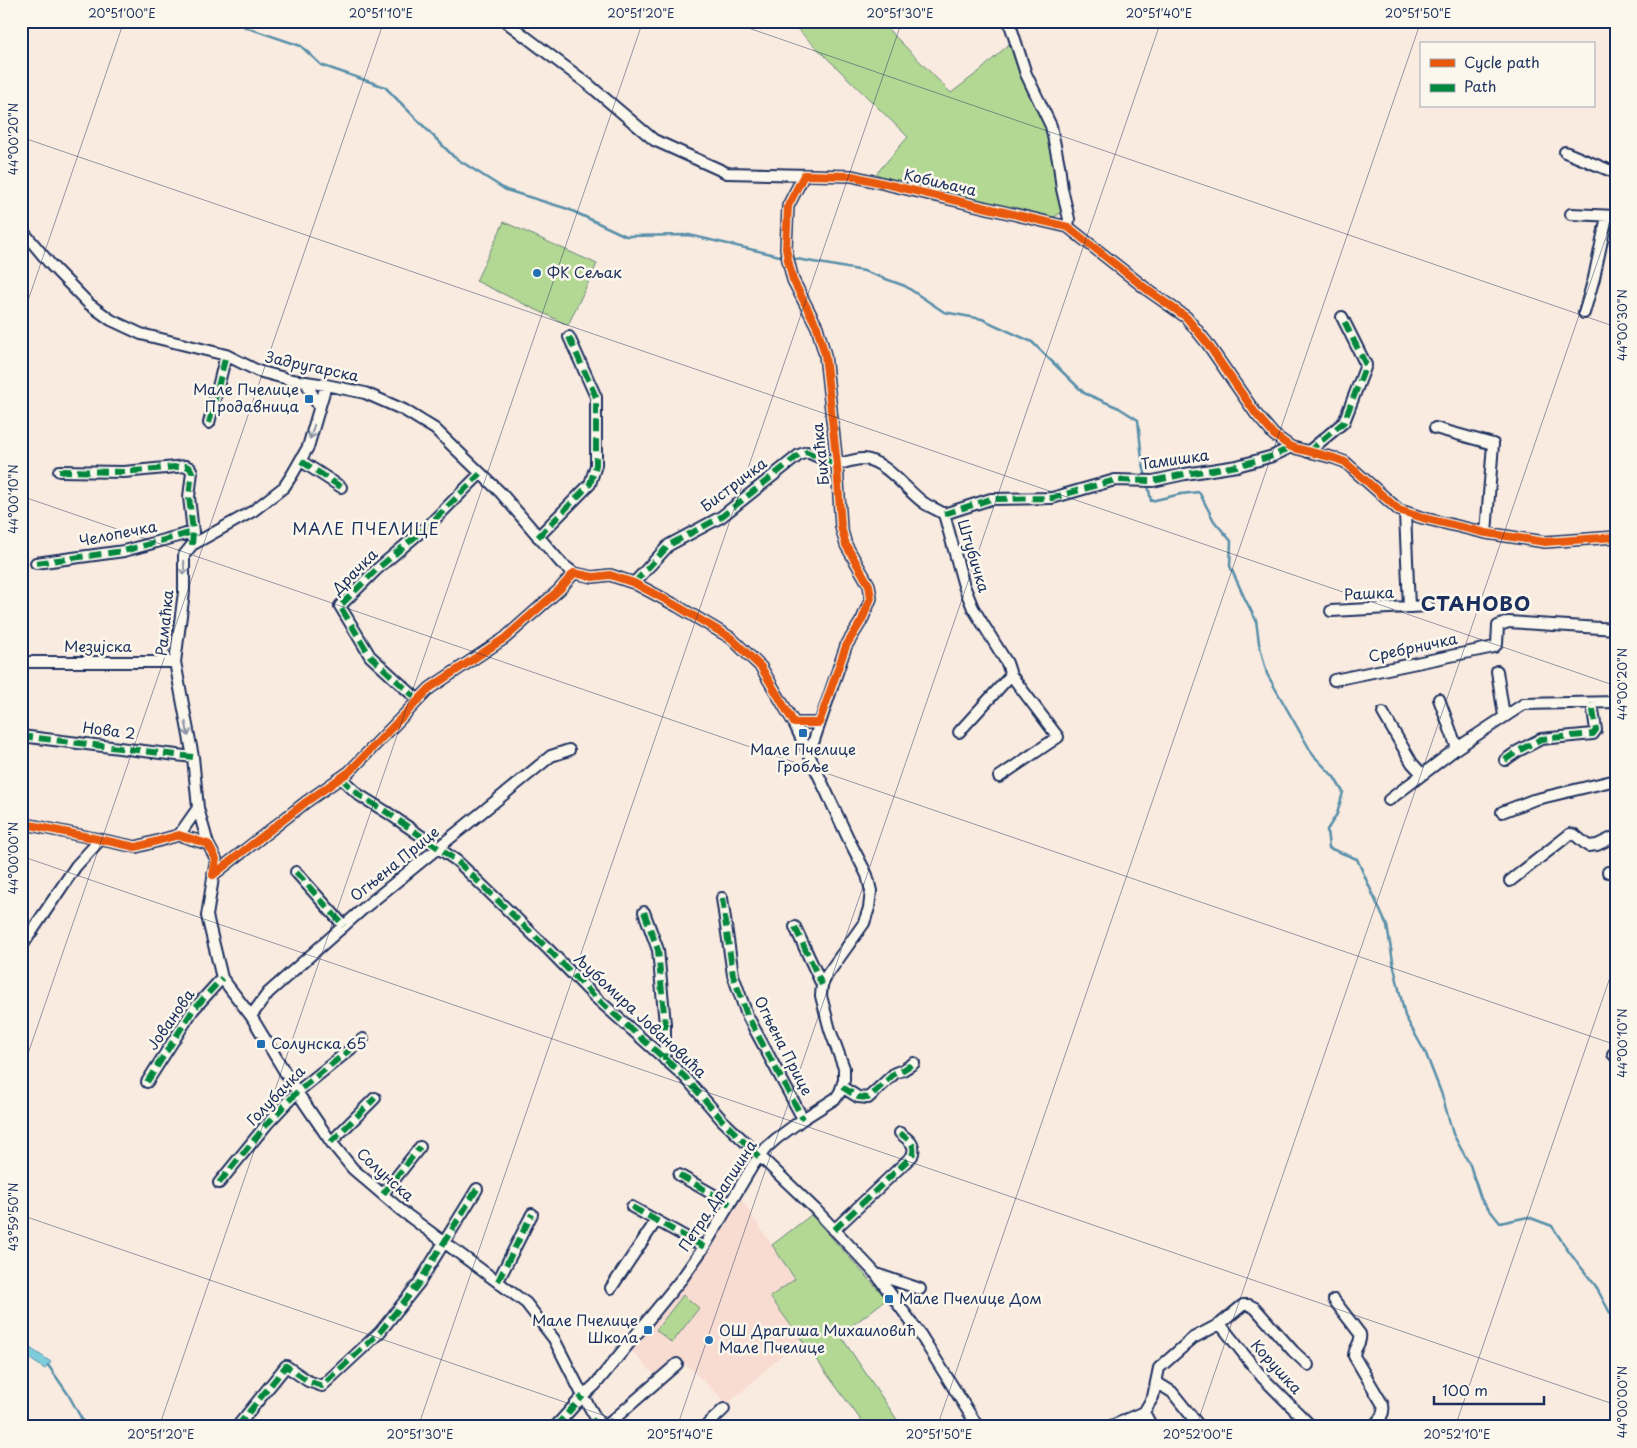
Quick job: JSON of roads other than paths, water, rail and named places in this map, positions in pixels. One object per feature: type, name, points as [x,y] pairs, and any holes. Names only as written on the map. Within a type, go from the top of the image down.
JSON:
[{"type":"street","name":"Кобиљача","points":[[505,21],[588,84],[654,140],[727,172],[852,176],[1068,227]]},
{"type":"street","points":[[1009,21],[1026,74],[1051,126],[1069,219],[1068,227],[1149,291],[1186,317],[1202,335],[1262,422],[1274,435],[1291,447],[1346,462],[1365,478],[1388,502],[1405,513],[1486,533],[1545,542],[1616,537]]},
{"type":"street","points":[[1566,152],[1616,173]]},
{"type":"street","name":"Бихаћка","points":[[804,175],[788,206],[787,257],[793,280],[817,327],[825,355],[837,465],[841,527],[846,545],[869,585],[872,598],[862,620],[846,646],[809,755]]},
{"type":"street","points":[[1570,214],[1612,216],[1584,312]]},
{"type":"street","name":"Задругарска","points":[[21,229],[89,304],[111,320],[142,334],[226,356],[258,371],[292,380],[365,394],[404,410],[435,429],[501,493],[538,538],[562,564],[574,573]]},
{"type":"street","points":[[1308,452],[1344,422],[1366,365],[1342,317]]},
{"type":"street","points":[[538,538],[590,484],[596,465],[596,397],[569,337]]},
{"type":"street","points":[[209,423],[226,356]]},
{"type":"street","points":[[306,382],[319,407]]},
{"type":"street","points":[[192,545],[253,511],[284,487],[301,461],[308,446],[326,385]]},
{"type":"street","points":[[1435,428],[1493,444],[1486,533]]},
{"type":"street","name":"Тамишка","points":[[944,514],[991,499],[1052,498],[1115,480],[1153,481],[1237,466],[1273,456],[1291,447]]},
{"type":"street","name":"Бистричка","points":[[634,583],[669,544],[721,517],[799,455],[808,452],[837,465]]},
{"type":"street","name":"Штубичка","points":[[837,465],[865,459],[875,462],[886,469],[925,504],[944,514],[964,586],[973,608],[1007,663],[1011,675],[1058,737],[999,776]]},
{"type":"street","points":[[301,461],[341,487]]},
{"type":"street","points":[[59,471],[124,472],[186,466],[190,468],[192,472],[189,497],[193,532],[192,545]]},
{"type":"street","name":"Драчка","points":[[418,700],[370,656],[340,606],[376,570],[430,524],[480,474]]},
{"type":"street","points":[[1405,513],[1409,607]]},
{"type":"street","name":"Челопечка","points":[[36,563],[124,551],[193,532]]},
{"type":"street","name":"Рамаћка","points":[[192,545],[184,555],[184,592],[175,662],[193,757],[198,808],[208,844],[216,859],[213,874]]},
{"type":"street","points":[[213,874],[306,802],[349,772],[430,688],[505,638],[559,590],[574,573],[593,577],[610,575],[634,583],[731,638],[761,667],[794,723],[867,875],[871,891],[869,908],[864,923],[822,985],[821,996],[830,1030],[844,1068],[842,1087],[858,1097],[868,1098],[895,1073],[914,1063]]},
{"type":"street","name":"Рашка","points":[[1331,611],[1428,606]]},
{"type":"street","name":"Сребрничка","points":[[1334,680],[1494,647],[1497,644],[1497,628],[1500,624],[1508,622],[1616,629]]},
{"type":"street","name":"Мезијска","points":[[21,662],[175,662]]},
{"type":"street","points":[[1497,671],[1504,716]]},
{"type":"street","points":[[959,732],[1011,675]]},
{"type":"street","points":[[1439,699],[1456,748]]},
{"type":"street","points":[[1389,800],[1456,748],[1524,704],[1616,702]]},
{"type":"street","points":[[1505,760],[1541,739],[1593,734],[1596,730],[1592,703]]},
{"type":"street","points":[[1383,713],[1412,763],[1422,774]]},
{"type":"street","points":[[794,723],[819,723]]},
{"type":"street","name":"Нова 2","points":[[21,736],[193,757]]},
{"type":"street","name":"Огњена Прице","points":[[251,1016],[268,993],[344,926],[551,756],[569,750]]},
{"type":"street","name":"Љубомира Јовановића","points":[[341,778],[359,795],[457,861],[595,997],[685,1077],[722,1120],[759,1157],[784,1178],[876,1274],[920,1334],[978,1427]]},
{"type":"street","points":[[1502,812],[1533,800],[1616,780]]},
{"type":"street","points":[[179,835],[198,808]]},
{"type":"street","points":[[21,823],[136,847],[179,835],[208,844]]},
{"type":"street","points":[[1510,881],[1570,834],[1575,835],[1588,846],[1593,846],[1616,836]]},
{"type":"street","points":[[24,943],[76,866],[100,840]]},
{"type":"street","points":[[296,872],[344,926]]},
{"type":"street","name":"Солунска","points":[[213,874],[207,916],[222,978],[251,1016],[297,1092],[331,1142],[352,1169],[402,1211],[498,1281],[526,1304],[548,1329],[596,1424]]},
{"type":"street","name":"Огњена Прице","points":[[722,898],[733,975],[747,1015],[803,1119]]},
{"type":"street","points":[[644,912],[658,950],[665,1024],[665,1060]]},
{"type":"street","points":[[795,927],[822,985]]},
{"type":"street","name":"Јованова","points":[[147,1082],[193,1010],[222,978]]},
{"type":"street","name":"Голубачка","points":[[219,1183],[267,1124],[297,1092],[363,1039]]},
{"type":"street","name":"Петра Драпшина","points":[[555,1427],[582,1396],[595,1386],[607,1372],[683,1277],[704,1247],[759,1157],[770,1143],[836,1098],[842,1087]]},
{"type":"street","points":[[331,1142],[375,1098]]},
{"type":"street","points":[[834,1230],[912,1156],[913,1145],[900,1133]]},
{"type":"street","points":[[383,1194],[420,1147]]},
{"type":"street","points":[[679,1174],[730,1204]]},
{"type":"street","points":[[238,1427],[286,1366],[308,1382],[322,1386],[380,1332],[419,1283],[477,1190]]},
{"type":"street","points":[[632,1207],[704,1247]]},
{"type":"street","points":[[498,1281],[532,1214]]},
{"type":"street","points":[[611,1288],[656,1221]]},
{"type":"street","points":[[876,1274],[920,1289]]},
{"type":"street","points":[[894,1299],[894,1293],[901,1282]]},
{"type":"street","points":[[1334,1300],[1360,1334],[1360,1343],[1354,1352],[1354,1356],[1383,1405],[1382,1417],[1372,1427]]},
{"type":"street","points":[[1108,1427],[1144,1412],[1152,1397],[1159,1368],[1195,1336],[1220,1324],[1243,1306],[1249,1305],[1255,1308],[1308,1365]]},
{"type":"street","name":"Корушка","points":[[1220,1324],[1262,1376],[1312,1427]]},
{"type":"street","points":[[606,1427],[677,1364]]},
{"type":"street","points":[[1156,1382],[1172,1392],[1200,1427]]},
{"type":"street","points":[[704,1427],[724,1409]]},
{"type":"street","points":[[1144,1412],[1152,1427]]},
{"type":"water","points":[[21,1342],[51,1362],[45,1369],[21,1353]]},
{"type":"waterway","points":[[240,21],[245,27],[301,46],[321,65],[385,87],[454,157],[506,190],[568,209],[626,236],[689,235],[784,257]]},
{"type":"waterway","points":[[791,258],[864,271],[905,286],[944,312],[982,319],[1032,342],[1084,393],[1119,408],[1138,420],[1142,460],[1146,477]]},
{"type":"waterway","points":[[1148,485],[1151,501],[1199,492],[1214,521],[1231,541],[1230,566],[1256,620],[1259,643],[1267,674],[1313,755],[1334,777],[1343,792],[1337,814],[1327,830],[1329,848],[1357,859],[1387,926],[1405,1016],[1426,1054],[1442,1095],[1453,1134],[1470,1165],[1481,1199],[1500,1223],[1528,1217],[1552,1226],[1569,1252],[1595,1285],[1616,1324]]},
{"type":"waterway","points":[[48,1365],[68,1394],[86,1427]]},
{"type":"place","name":"ФК Сељак","points":[[537,273]]},
{"type":"place","name":"Мале Пчелице Продавница","points":[[309,399]]},
{"type":"place","name":"Мале Пчелице Гробље","points":[[803,733]]},
{"type":"place","name":"Солунска 65","points":[[261,1044]]},
{"type":"place","name":"Мале Пчелице Дом","points":[[889,1299]]},
{"type":"place","name":"Мале Пчелице Школа","points":[[648,1330]]},
{"type":"place","name":"ОШ Драгиша Михаиловић Мале Пчелице","points":[[709,1340]]},
{"type":"district","name":"МАЛЕ ПЧЕЛИЦЕ","points":[[366,529]]},
{"type":"district","name":"СТАНОВО","points":[[1476,604]]}]
